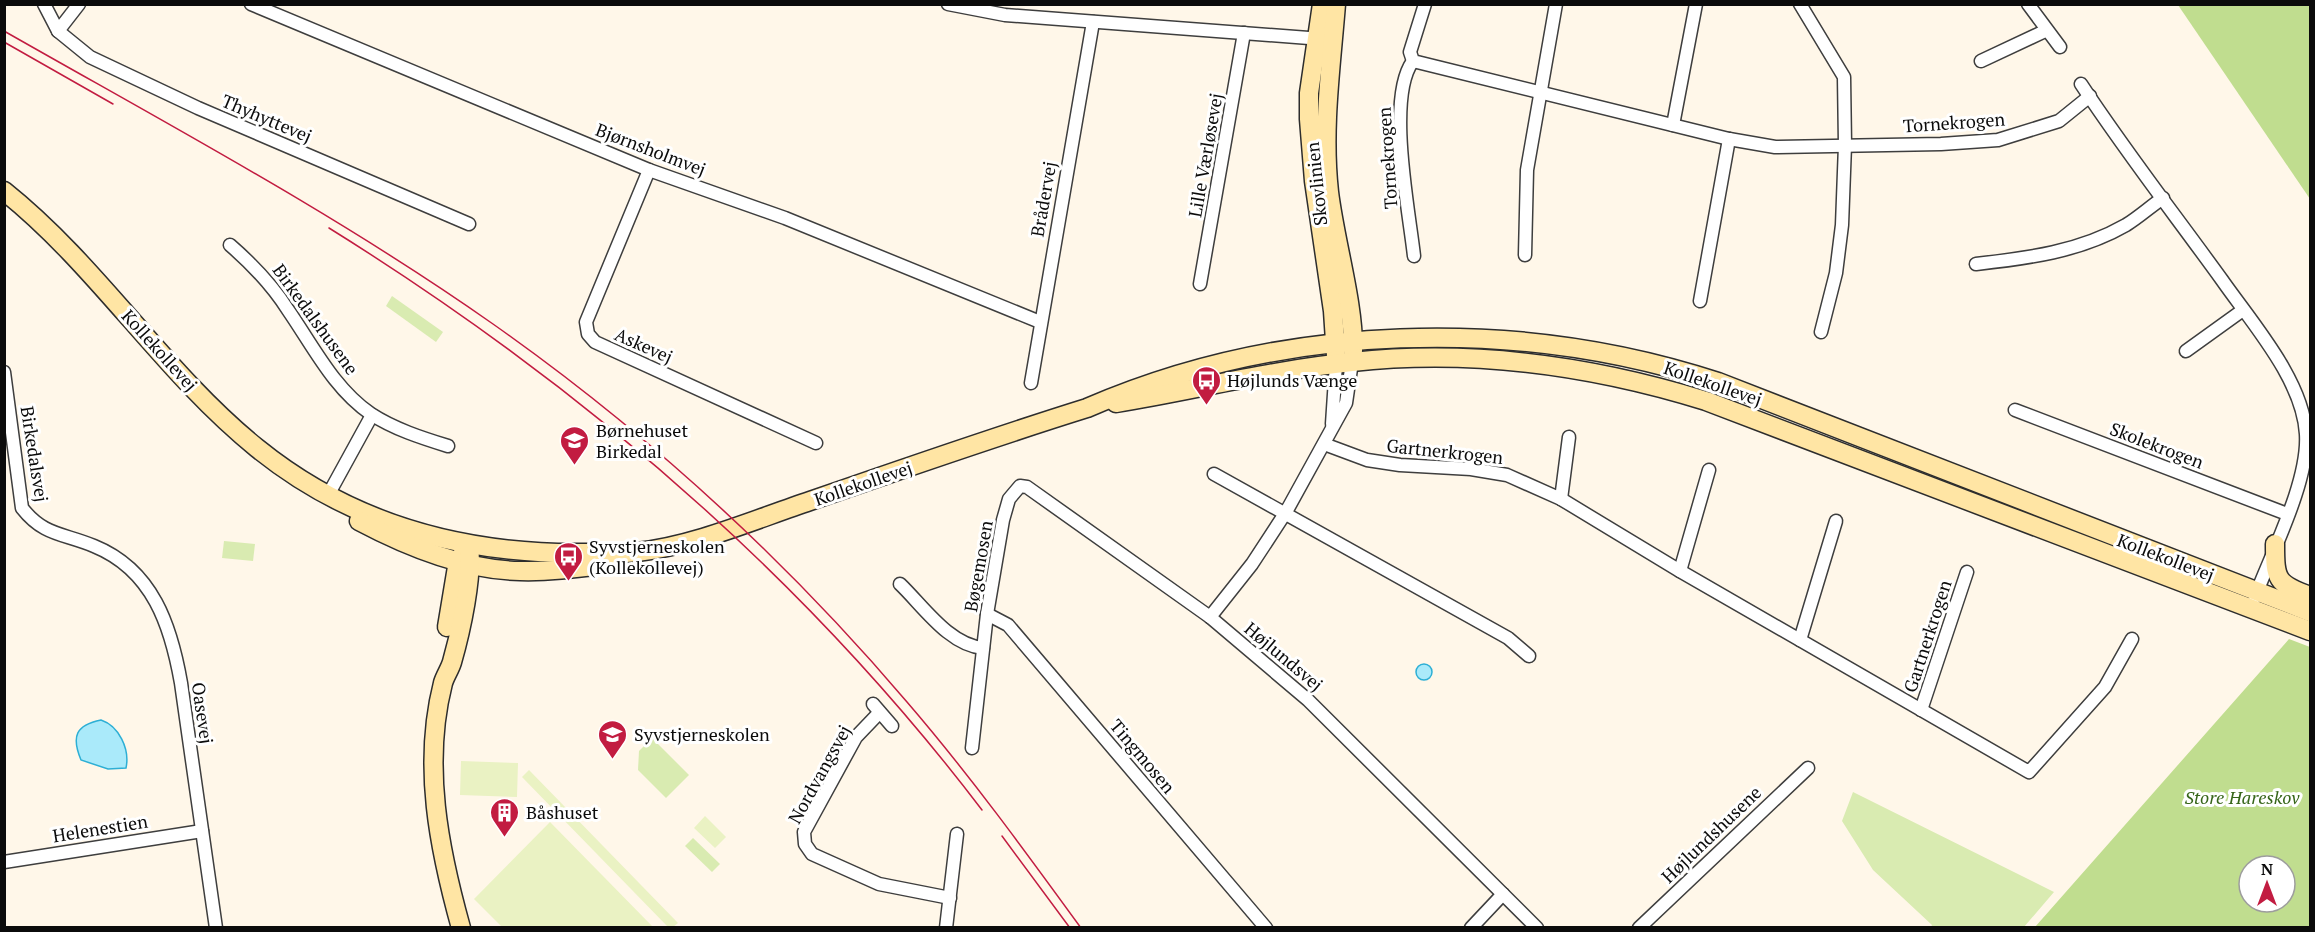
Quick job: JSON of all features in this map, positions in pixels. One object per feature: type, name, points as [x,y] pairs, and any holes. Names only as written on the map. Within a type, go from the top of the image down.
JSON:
[{"type":"street","points":[[44,4],[58,31],[79,4]]},
{"type":"street","name":"Bjørnsholmvej","points":[[251,4],[650,170],[785,218],[1040,322]]},
{"type":"street","points":[[948,4],[1005,15],[1324,39]]},
{"type":"street","name":"Skovlinien","points":[[1322,4],[1324,39]]},
{"type":"street","name":"Skovlinien","points":[[1336,4],[1324,39],[1309,119],[1314,181],[1345,343],[1344,363]]},
{"type":"street","name":"Tornekrogen","points":[[1413,61],[1410,52],[1425,4]]},
{"type":"street","points":[[1525,255],[1527,170],[1556,4]]},
{"type":"street","points":[[1673,125],[1696,4]]},
{"type":"street","points":[[1800,4],[1844,77],[1845,145],[1842,225],[1836,273],[1821,332]]},
{"type":"street","points":[[2028,4],[2045,31],[2060,47]]},
{"type":"street","name":"Brådervej","points":[[1031,383],[1093,22]]},
{"type":"street","name":"Thyhyttevej","points":[[58,31],[90,57],[100,62],[198,108],[469,224]]},
{"type":"street","points":[[1981,61],[2045,31]]},
{"type":"street","name":"Lille Værløsevej","points":[[1200,284],[1244,33]]},
{"type":"street","name":"Tornekrogen","points":[[1413,61],[1729,139],[1775,147],[1941,144],[1998,140],[2059,120],[2090,96]]},
{"type":"street","name":"Tornekrogen","points":[[1413,61],[1407,68],[1400,100],[1401,135],[1414,256]]},
{"type":"street","points":[[2082,84],[2243,310],[2293,384],[2302,408],[2306,433],[2305,459],[2287,514],[2250,610]]},
{"type":"street","points":[[1700,301],[1729,139]]},
{"type":"street","name":"Askevej","points":[[650,170],[586,322],[588,333],[595,342],[816,443]]},
{"type":"street","name":"Kollekollevej","points":[[4,191],[54,235],[228,422],[289,473],[327,497],[428,535],[469,545],[553,554],[637,552],[738,526],[1087,408],[1138,386],[1217,364],[1345,343],[1482,338],[1580,348],[1682,370],[1796,412],[2310,612]]},
{"type":"street","points":[[1976,264],[2030,258],[2078,247],[2126,225],[2163,198]]},
{"type":"street","name":"Birkedalshusene","points":[[230,245],[260,271],[326,369],[372,415],[413,435],[448,446]]},
{"type":"street","points":[[2186,351],[2243,310]]},
{"type":"street","name":"Kollekollevej","points":[[1087,408],[1344,363],[1480,357],[1564,366],[1645,382],[1706,401],[2310,631]]},
{"type":"street","points":[[1209,617],[1252,564],[1286,512],[1324,444],[1332,425],[1344,363]]},
{"type":"street","name":"Birkedalsvej","points":[[4,372],[22,508],[35,525],[83,543]]},
{"type":"street","name":"Skolekrogen","points":[[2015,410],[2287,514]]},
{"type":"street","points":[[327,497],[372,415]]},
{"type":"street","points":[[1561,499],[1569,437]]},
{"type":"street","name":"Gartnerkrogen","points":[[1324,444],[1367,460],[1400,465],[1471,469],[1508,475],[1561,499],[1680,571],[2029,772],[2105,687],[2132,639]]},
{"type":"street","points":[[1680,571],[1709,470]]},
{"type":"street","points":[[1214,474],[1286,512],[1508,638],[1529,656]]},
{"type":"street","name":"Højlundsvej","points":[[1015,491],[1020,486],[1034,490],[1209,617],[1308,699],[1537,927]]},
{"type":"street","name":"Bøgemosen","points":[[972,748],[987,614],[1003,520],[1009,499],[1015,491]]},
{"type":"street","name":"Kollekollevej","points":[[327,497],[341,512],[382,533],[430,553],[465,562],[518,571],[547,571],[617,563],[637,552]]},
{"type":"street","points":[[1800,640],[1836,520]]},
{"type":"street","name":"Oasevej","points":[[83,543],[93,545],[117,560],[141,580],[167,621],[178,663],[216,927]]},
{"type":"street","points":[[2276,544],[2278,579],[2284,586],[2310,596]]},
{"type":"street","points":[[461,927],[438,831],[434,789],[435,740],[444,682],[441,661],[469,545]]},
{"type":"street","name":"Gartnerkrogen","points":[[1921,710],[1967,572]]},
{"type":"street","name":"Bøgemosen","points":[[900,584],[958,640],[970,647],[983,648]]},
{"type":"street","name":"Tingmosen","points":[[987,614],[1008,626],[1266,927]]},
{"type":"street","name":"Nordvangsvej","points":[[892,726],[876,708],[856,737],[804,832],[805,844],[812,854],[879,884],[950,898]]},
{"type":"street","name":"Højlundshusene","points":[[1639,927],[1808,768]]},
{"type":"street","name":"Helenestien","points":[[4,862],[202,831]]},
{"type":"street","points":[[946,927],[957,834]]},
{"type":"street","points":[[1471,927],[1503,894]]},
{"type":"green space","points":[[2178,5],[2310,5],[2310,199]]},
{"type":"green space","points":[[392,296],[443,332],[436,342],[386,306]]},
{"type":"green space","points":[[224,541],[255,544],[253,561],[222,558]]},
{"type":"green space","name":"Store Hareskov","points":[[2289,639],[2310,647],[2310,927],[2035,927]]},
{"type":"green space","points":[[652,738],[689,775],[666,798],[638,770],[639,751]]},
{"type":"green space","points":[[461,761],[518,763],[517,797],[460,795]]},
{"type":"green space","points":[[529,770],[678,923],[673,927],[668,927],[522,777]]},
{"type":"green space","points":[[1853,792],[2054,892],[2024,927],[1931,927],[1932,925],[1873,870],[1842,821]]},
{"type":"green space","points":[[705,816],[726,837],[715,848],[694,828]]},
{"type":"green space","points":[[550,822],[653,927],[502,927],[474,899]]},
{"type":"green space","points":[[693,838],[720,864],[712,872],[685,846]]},
{"type":"water","points":[[1424,664],[1432,672],[1424,680],[1416,672]]},
{"type":"water","points":[[101,720],[113,727],[122,739],[126,753],[126,768],[108,769],[81,760],[76,744],[78,733],[86,725]]},
{"type":"tram line","points":[[4,31],[252,172],[374,245],[493,324],[605,408],[659,453],[763,548],[861,649],[952,757],[1081,928]]},
{"type":"tram line","points":[[4,42],[113,104]]},
{"type":"tram line","points":[[329,228],[421,288],[511,351],[682,489],[763,564],[840,642],[913,724],[982,810]]},
{"type":"tram line","points":[[1002,836],[1070,928]]},
{"type":"place","name":"Højlunds Vænge","points":[[1206,406]]},
{"type":"place","name":"Børnehuset Birkedal","points":[[575,466]]},
{"type":"place","name":"Syvstjerneskolen (Kollekollevej)","points":[[568,582]]},
{"type":"place","name":"Syvstjerneskolen","points":[[613,760]]},
{"type":"place","name":"Båshuset","points":[[505,838]]}]
